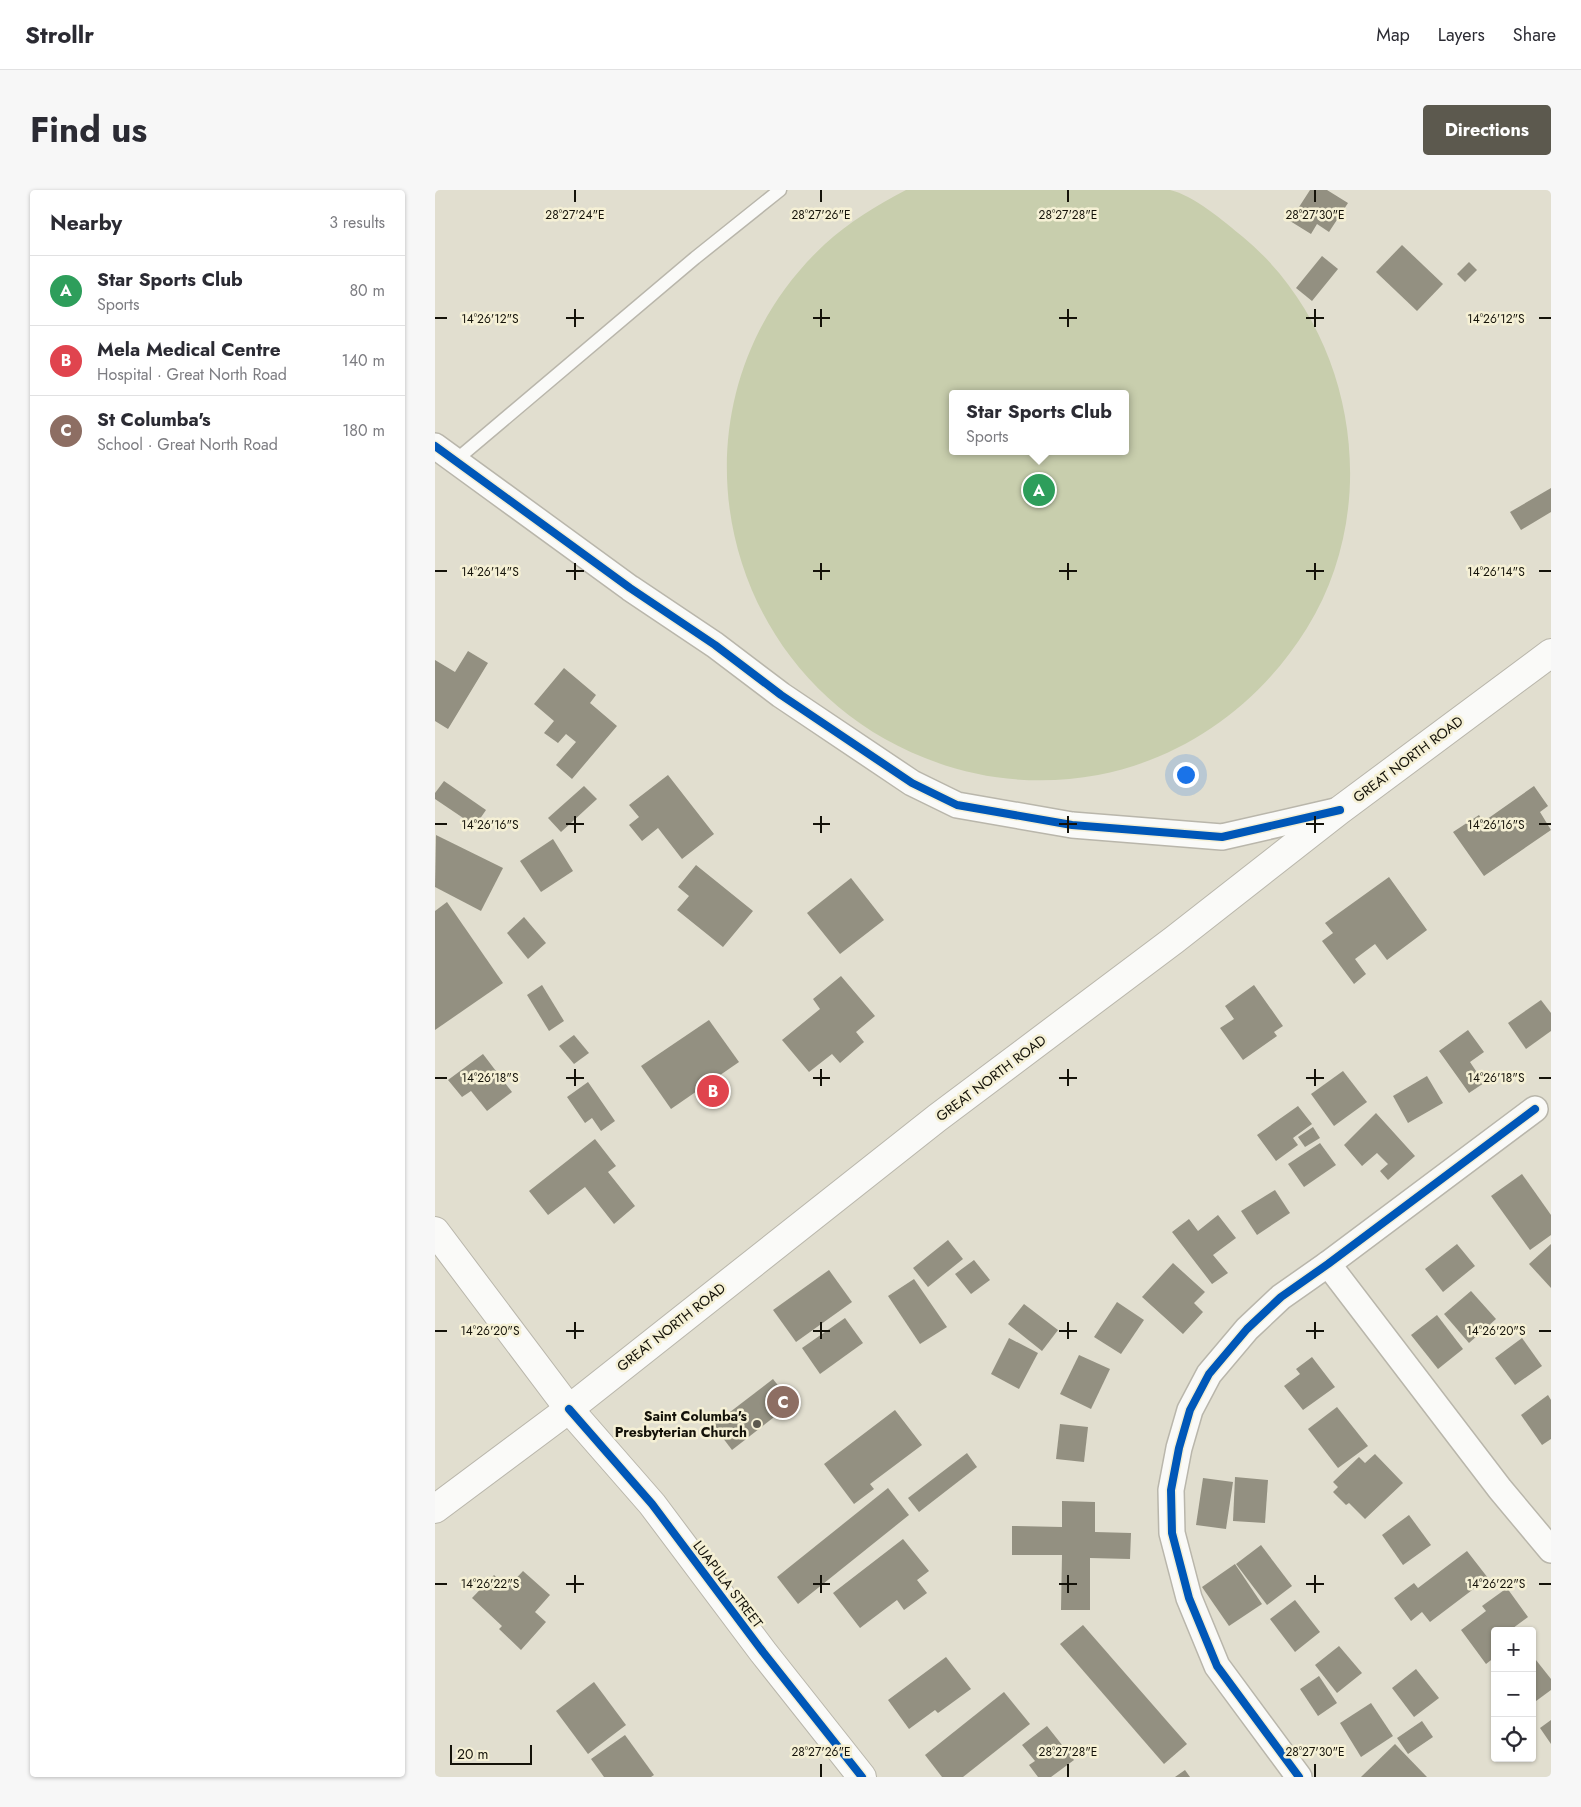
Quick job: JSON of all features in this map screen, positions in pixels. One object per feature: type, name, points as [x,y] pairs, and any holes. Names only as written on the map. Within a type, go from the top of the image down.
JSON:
[{"type":"main road","name":"GREAT NORTH ROAD","points":[[435,1509],[569,1409],[937,1118],[1174,940],[1341,810],[1551,653]]},
{"type":"main road","name":"LUAPULA STREET","points":[[435,1231],[569,1409],[652,1504],[763,1652],[862,1777]]},
{"type":"street","points":[[435,446],[542,525],[715,645],[781,695],[911,783],[957,804],[1072,826],[1222,837],[1341,810]]},
{"type":"street","points":[[1299,1777],[1217,1666],[1189,1598],[1172,1533],[1171,1490],[1179,1448],[1190,1410],[1209,1374],[1247,1329],[1281,1297],[1535,1109]]},
{"type":"street","points":[[1328,1264],[1500,1489],[1551,1550]]},
{"type":"lane","points":[[456,460],[687,264],[780,190]]},
{"type":"green space","points":[[906,190],[1170,190],[1189,197],[1243,237],[1281,275],[1311,320],[1333,369],[1346,421],[1350,474],[1345,528],[1331,579],[1307,628],[1267,681],[1218,724],[1161,756],[1130,767],[1098,775],[1054,780],[1010,779],[988,776],[925,758],[853,718],[797,665],[756,600],[733,528],[727,453],[740,378],[772,307],[825,244],[874,208]]},
{"type":"building","points":[[1310,190],[1327,190],[1348,203],[1329,232],[1317,224],[1311,234],[1290,221]]},
{"type":"building","points":[[1402,245],[1443,284],[1417,311],[1376,272]]},
{"type":"building","points":[[1322,256],[1338,269],[1312,301],[1296,288]]},
{"type":"building","points":[[1469,262],[1477,270],[1465,282],[1457,274]]},
{"type":"building","points":[[1551,488],[1551,512],[1521,530],[1510,512]]},
{"type":"building","points":[[468,651],[488,663],[448,729],[435,721],[435,660],[455,672]]},
{"type":"building","points":[[564,668],[596,695],[590,703],[617,726],[572,779],[556,765],[576,742],[566,734],[558,743],[544,733],[554,721],[534,704]]},
{"type":"building","points":[[668,775],[714,834],[682,859],[658,828],[642,841],[629,825],[639,817],[629,805]]},
{"type":"building","points":[[444,781],[486,810],[475,826],[435,799],[435,793]]},
{"type":"building","points":[[584,786],[597,799],[561,832],[548,818]]},
{"type":"building","points":[[1534,786],[1548,806],[1540,812],[1551,830],[1484,876],[1453,832],[1479,815],[1483,822]]},
{"type":"building","points":[[436,835],[503,868],[481,911],[435,887]]},
{"type":"building","points":[[553,839],[573,871],[541,892],[520,861]]},
{"type":"building","points":[[696,865],[753,911],[723,947],[677,910],[689,896],[678,887]]},
{"type":"building","points":[[1389,877],[1427,930],[1387,960],[1375,944],[1355,959],[1366,974],[1354,984],[1322,941],[1333,933],[1325,923]]},
{"type":"building","points":[[851,878],[884,920],[840,954],[807,913]]},
{"type":"building","points":[[447,902],[503,983],[435,1030],[435,911]]},
{"type":"building","points":[[524,917],[546,943],[528,959],[507,933]]},
{"type":"building","points":[[841,976],[875,1016],[856,1032],[864,1042],[840,1063],[832,1054],[809,1072],[782,1040],[820,1009],[813,999]]},
{"type":"building","points":[[542,985],[564,1021],[549,1031],[527,995]]},
{"type":"building","points":[[1254,985],[1283,1026],[1274,1032],[1277,1036],[1243,1060],[1220,1028],[1234,1019],[1225,1006]]},
{"type":"building","points":[[1541,1000],[1551,1013],[1551,1031],[1526,1049],[1508,1023]]},
{"type":"building","points":[[709,1020],[739,1062],[671,1109],[641,1066]]},
{"type":"building","points":[[1468,1030],[1484,1052],[1470,1062],[1484,1083],[1469,1093],[1439,1051]]},
{"type":"building","points":[[574,1035],[589,1053],[574,1064],[559,1046]]},
{"type":"building","points":[[483,1054],[512,1092],[487,1111],[471,1091],[462,1097],[448,1080]]},
{"type":"building","points":[[1343,1071],[1367,1102],[1334,1126],[1311,1094]]},
{"type":"building","points":[[1427,1076],[1443,1103],[1408,1123],[1393,1096]]},
{"type":"building","points":[[588,1082],[615,1121],[601,1131],[592,1118],[585,1123],[567,1097]]},
{"type":"building","points":[[1298,1106],[1312,1124],[1293,1138],[1298,1145],[1276,1161],[1257,1135]]},
{"type":"building","points":[[1376,1113],[1415,1156],[1388,1180],[1380,1171],[1388,1164],[1377,1153],[1362,1166],[1344,1145]]},
{"type":"building","points":[[1313,1127],[1320,1138],[1305,1147],[1298,1137]]},
{"type":"building","points":[[595,1139],[616,1166],[608,1172],[635,1206],[614,1224],[585,1187],[548,1215],[529,1191]]},
{"type":"building","points":[[1320,1143],[1336,1165],[1304,1187],[1288,1164]]},
{"type":"building","points":[[1522,1174],[1551,1215],[1551,1235],[1530,1250],[1491,1196]]},
{"type":"building","points":[[1275,1190],[1290,1213],[1257,1235],[1241,1211]]},
{"type":"building","points":[[1218,1215],[1236,1238],[1213,1255],[1228,1273],[1212,1284],[1172,1232],[1189,1219],[1198,1231]]},
{"type":"building","points":[[948,1240],[963,1259],[928,1287],[913,1268]]},
{"type":"building","points":[[1457,1244],[1475,1266],[1443,1292],[1425,1269]]},
{"type":"building","points":[[1551,1244],[1551,1288],[1529,1264]]},
{"type":"building","points":[[974,1260],[990,1280],[971,1294],[955,1274]]},
{"type":"building","points":[[1173,1263],[1205,1292],[1194,1303],[1203,1312],[1183,1334],[1142,1297]]},
{"type":"building","points":[[829,1270],[852,1302],[796,1342],[773,1310]]},
{"type":"building","points":[[914,1279],[947,1327],[920,1344],[888,1296]]},
{"type":"building","points":[[1471,1291],[1496,1319],[1469,1343],[1444,1314]]},
{"type":"building","points":[[1117,1302],[1144,1320],[1121,1354],[1094,1337]]},
{"type":"building","points":[[1024,1304],[1058,1330],[1042,1351],[1008,1324]]},
{"type":"building","points":[[1437,1315],[1463,1349],[1438,1369],[1411,1335]]},
{"type":"building","points":[[845,1318],[863,1343],[820,1374],[802,1348]]},
{"type":"building","points":[[1009,1338],[1038,1353],[1019,1389],[991,1374]]},
{"type":"building","points":[[1522,1338],[1542,1366],[1515,1385],[1495,1358]]},
{"type":"building","points":[[1079,1355],[1110,1369],[1091,1409],[1060,1394]]},
{"type":"building","points":[[1312,1357],[1335,1387],[1303,1410],[1284,1386],[1300,1374],[1296,1369]]},
{"type":"building","points":[[773,1379],[792,1403],[732,1450],[713,1425]]},
{"type":"building","points":[[1548,1395],[1551,1400],[1551,1439],[1542,1445],[1521,1415]]},
{"type":"building","points":[[1337,1407],[1368,1446],[1338,1468],[1308,1429]]},
{"type":"building","points":[[895,1410],[922,1445],[870,1484],[874,1489],[854,1504],[824,1464]]},
{"type":"building","points":[[1060,1424],[1088,1427],[1084,1462],[1056,1459]]},
{"type":"building","points":[[967,1453],[977,1467],[919,1512],[908,1498]]},
{"type":"building","points":[[1375,1454],[1403,1483],[1365,1519],[1349,1503],[1346,1505],[1333,1492],[1338,1487],[1333,1482],[1359,1457],[1365,1463]]},
{"type":"building","points":[[1235,1477],[1268,1480],[1265,1523],[1233,1521]]},
{"type":"building","points":[[1203,1478],[1233,1482],[1226,1529],[1196,1525]]},
{"type":"building","points":[[888,1488],[909,1515],[798,1604],[777,1577]]},
{"type":"building","points":[[1062,1501],[1095,1502],[1095,1532],[1131,1533],[1130,1559],[1090,1558],[1090,1610],[1061,1610],[1062,1555],[1012,1555],[1012,1526],[1062,1527]]},
{"type":"building","points":[[1409,1515],[1431,1545],[1403,1565],[1382,1535]]},
{"type":"building","points":[[903,1539],[929,1571],[917,1580],[927,1593],[904,1610],[897,1600],[860,1628],[833,1593]]},
{"type":"building","points":[[1261,1545],[1292,1586],[1267,1605],[1236,1564]]},
{"type":"building","points":[[1467,1551],[1488,1578],[1430,1622],[1422,1612],[1411,1621],[1394,1598],[1414,1583],[1418,1588]]},
{"type":"building","points":[[1235,1564],[1262,1604],[1229,1626],[1202,1587]]},
{"type":"building","points":[[523,1571],[550,1595],[535,1612],[546,1622],[521,1650],[499,1629],[502,1626],[472,1598],[494,1575],[508,1587]]},
{"type":"building","points":[[1507,1588],[1528,1617],[1514,1627],[1491,1627],[1491,1660],[1486,1664],[1461,1630],[1486,1611],[1482,1606]]},
{"type":"building","points":[[1295,1600],[1320,1632],[1295,1652],[1270,1619]]},
{"type":"building","points":[[1083,1625],[1187,1744],[1164,1764],[1060,1644]]},
{"type":"building","points":[[1339,1646],[1362,1673],[1337,1693],[1315,1665]]},
{"type":"building","points":[[946,1657],[971,1689],[938,1713],[935,1710],[909,1729],[888,1700]]},
{"type":"building","points":[[1536,1660],[1551,1679],[1551,1690],[1536,1701]]},
{"type":"building","points":[[1416,1669],[1439,1698],[1414,1717],[1392,1688]]},
{"type":"building","points":[[1319,1676],[1337,1703],[1318,1716],[1300,1689]]},
{"type":"building","points":[[594,1682],[626,1725],[588,1754],[556,1711]]},
{"type":"building","points":[[1004,1692],[1030,1724],[963,1777],[942,1777],[925,1755]]},
{"type":"building","points":[[1371,1703],[1393,1736],[1361,1757],[1340,1723]]},
{"type":"building","points":[[1551,1720],[1551,1744],[1540,1728]]},
{"type":"building","points":[[1422,1721],[1433,1737],[1408,1754],[1397,1738]]},
{"type":"building","points":[[1047,1726],[1074,1760],[1051,1777],[1038,1777],[1029,1765],[1035,1761],[1022,1745]]},
{"type":"building","points":[[625,1735],[654,1775],[651,1777],[604,1777],[591,1759]]},
{"type":"building","points":[[1395,1744],[1427,1777],[1361,1777]]},
{"type":"building","points":[[1185,1770],[1190,1777],[1175,1777]]},
{"type":"cycle path","points":[[435,446],[630,588],[715,645],[781,695],[912,783],[957,805],[1072,825],[1222,837],[1340,810]]},
{"type":"cycle path","points":[[1299,1777],[1217,1666],[1189,1598],[1172,1533],[1171,1490],[1179,1448],[1190,1410],[1209,1374],[1247,1329],[1281,1297],[1535,1109]]},
{"type":"cycle path","points":[[569,1409],[652,1504],[763,1652],[862,1777]]},
{"type":"place","name":"Star Sports Club","points":[[1039,490]]},
{"type":"place","name":"Mela Medical Centre","points":[[713,1091]]},
{"type":"place","name":"St Columba's","points":[[783,1402]]},
{"type":"place","name":"Saint Columba's Presbyterian Church","points":[[757,1424]]}]
